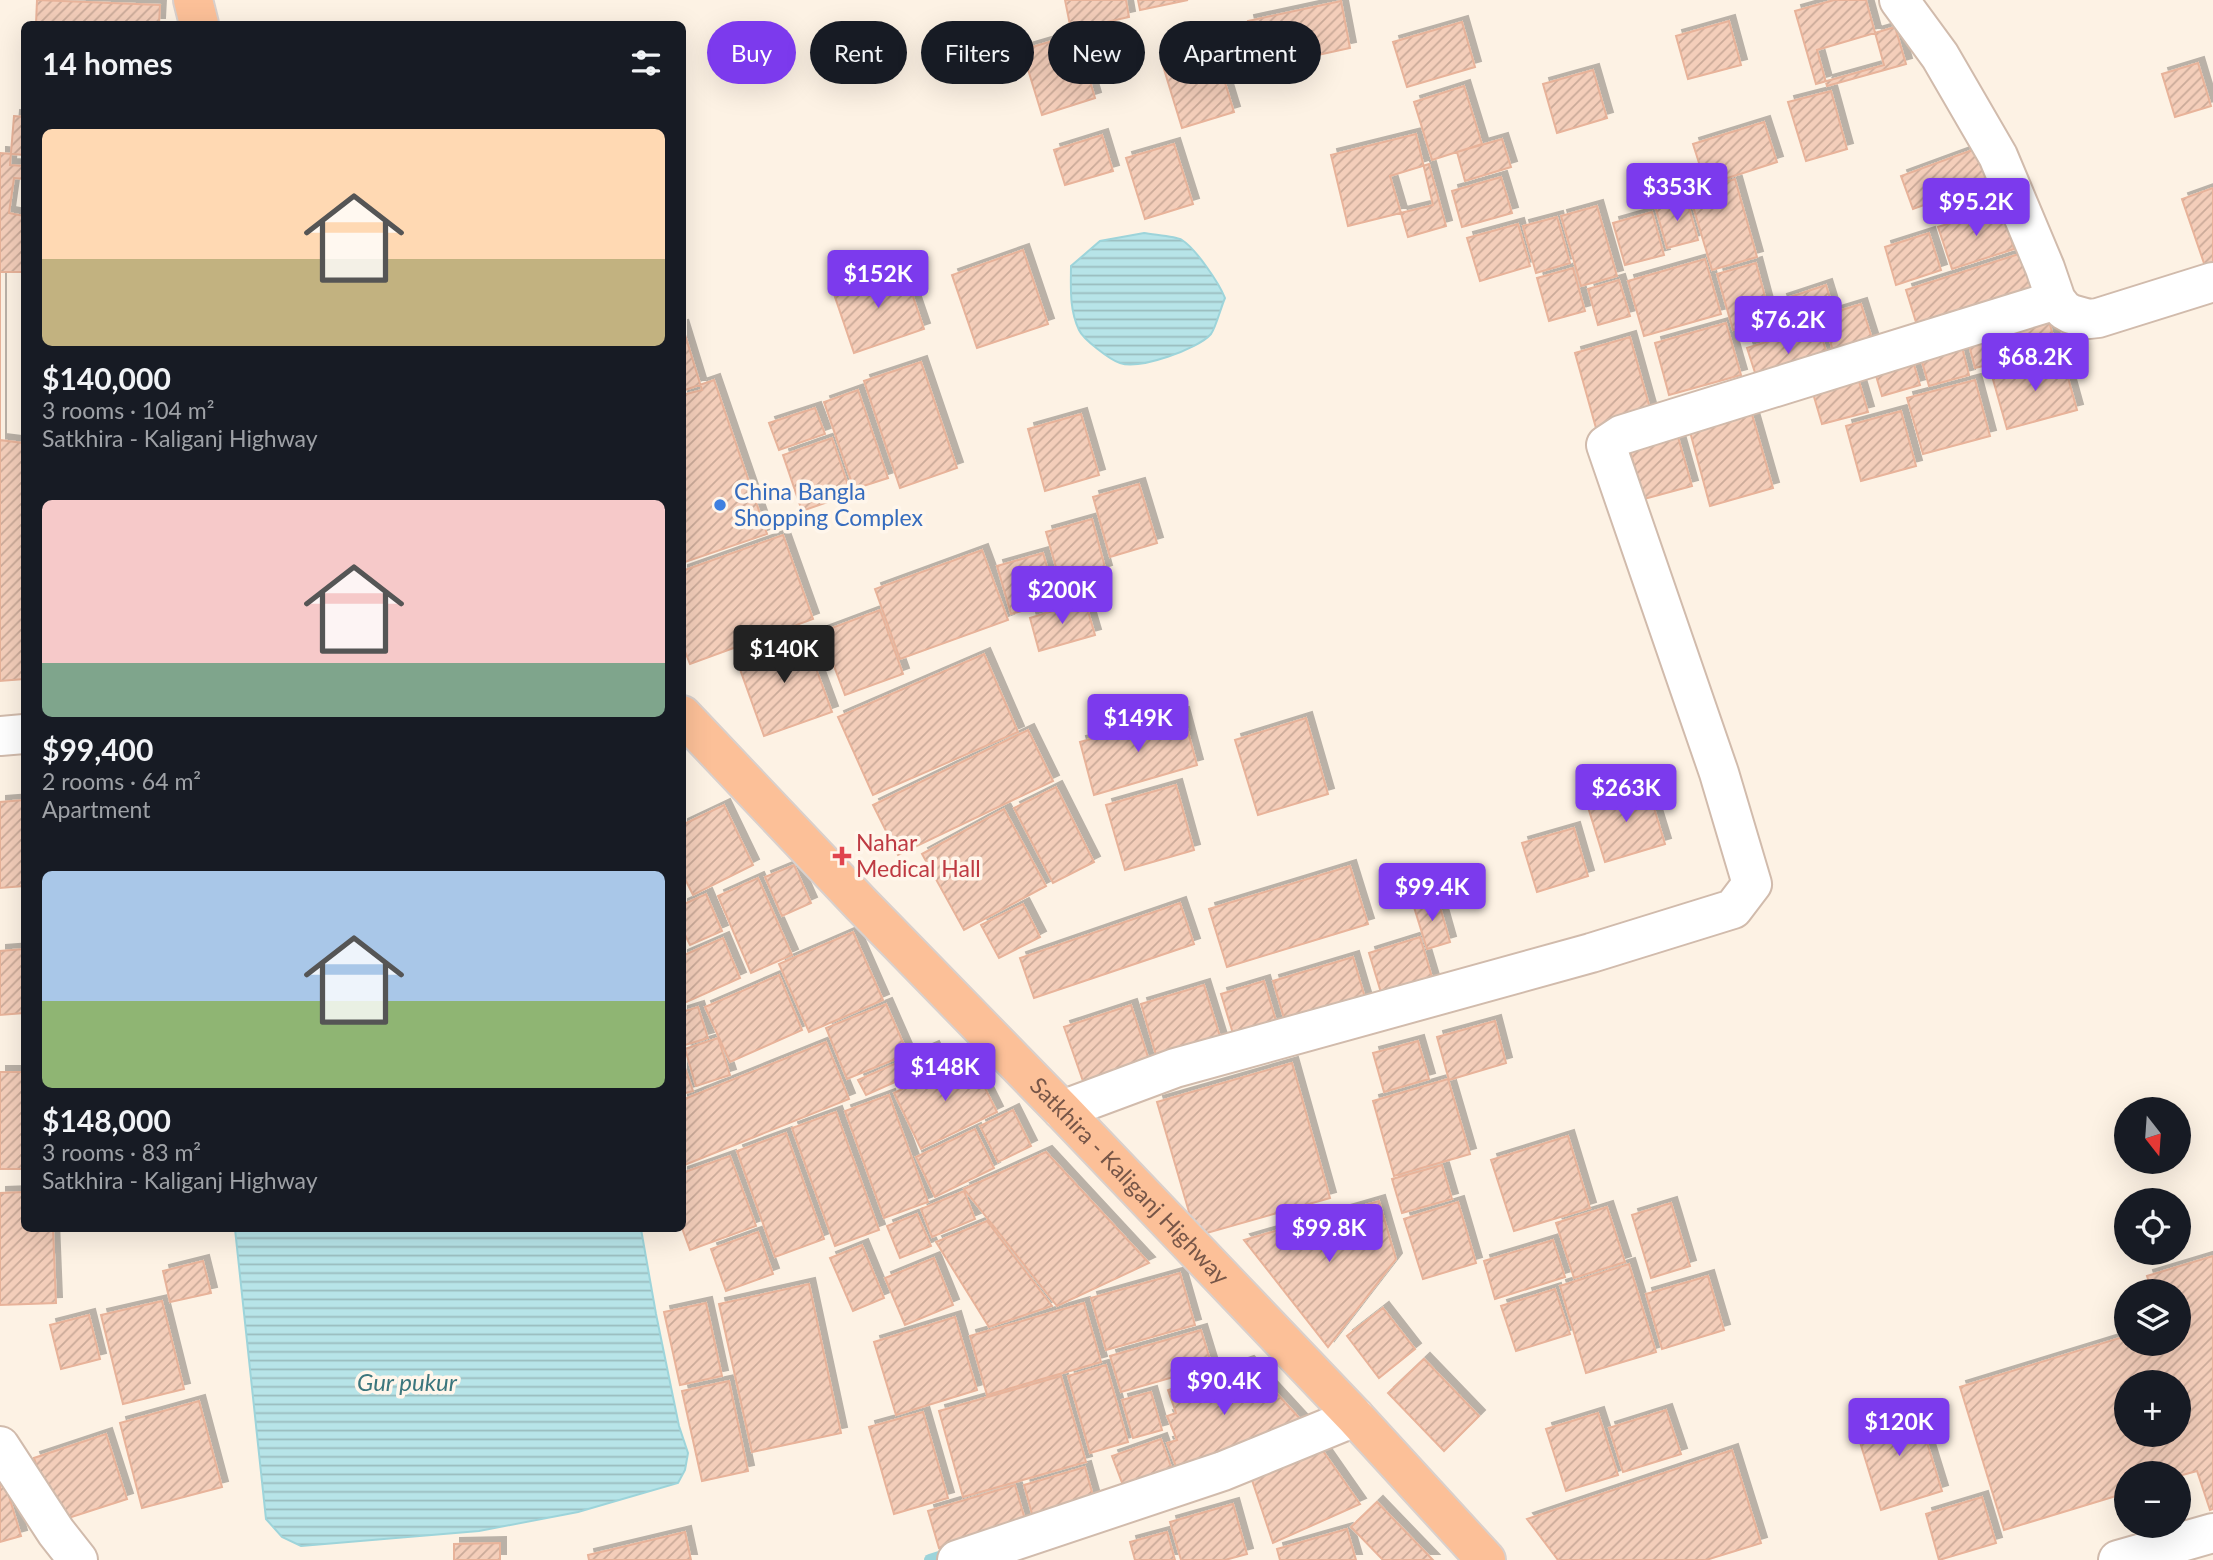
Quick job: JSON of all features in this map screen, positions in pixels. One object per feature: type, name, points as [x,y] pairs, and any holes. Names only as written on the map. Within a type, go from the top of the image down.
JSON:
[{"type":"highway","points":[[193,0],[198,21]]},
{"type":"highway","name":"Satkhira - Kaliganj Highway","points":[[686,719],[860,904],[1355,1417],[1486,1560]]},
{"type":"street","points":[[1899,0],[1940,56],[1998,156],[2056,300],[2064,310],[2089,319],[2213,282]]},
{"type":"street","points":[[1062,1111],[1175,1068],[1577,956],[1733,909],[1752,884],[1718,773],[1606,445],[1637,429],[2056,300]]},
{"type":"street","points":[[0,736],[21,734]]},
{"type":"street","points":[[957,1560],[1223,1471],[1355,1417]]},
{"type":"street","points":[[0,1446],[56,1532],[78,1560]]},
{"type":"street","points":[[2118,1560],[2213,1533]]},
{"type":"water","points":[[1144,233],[1175,238],[1188,244],[1218,284],[1225,298],[1213,331],[1204,340],[1182,352],[1154,361],[1140,364],[1120,363],[1104,354],[1079,330],[1072,306],[1071,266],[1100,241]]},
{"type":"water","name":"Gur pukur","points":[[235,1232],[642,1232],[679,1426],[688,1453],[685,1470],[678,1483],[578,1512],[479,1531],[301,1546],[282,1537],[266,1519]]},
{"type":"building","points":[[37,0],[160,5],[159,21],[36,21]]},
{"type":"building","points":[[1065,0],[1126,0],[1129,17],[1111,21],[1069,21]]},
{"type":"building","points":[[1138,0],[1188,0],[1140,10]]},
{"type":"building","points":[[1834,0],[1866,0],[1884,65],[1816,84],[1795,11]]},
{"type":"building","points":[[1341,1],[1350,48],[1321,54],[1321,21],[1248,21]]},
{"type":"building","points":[[1729,21],[1741,65],[1688,79],[1676,36]]},
{"type":"building","points":[[1462,22],[1475,67],[1407,87],[1393,42]]},
{"type":"building","points":[[1895,27],[1906,64],[1827,86],[1817,50]]},
{"type":"building","points":[[1048,42],[1048,84],[1091,84],[1095,98],[1042,115],[1032,84],[1034,46]]},
{"type":"building","points":[[2198,63],[2211,106],[2175,117],[2162,74]]},
{"type":"building","points":[[1593,70],[1607,118],[1557,133],[1543,84]]},
{"type":"building","points":[[1169,84],[1225,84],[1234,112],[1182,128]]},
{"type":"building","points":[[1464,86],[1482,144],[1432,160],[1414,102]]},
{"type":"building","points":[[1831,91],[1847,149],[1806,161],[1788,102]]},
{"type":"building","points":[[14,116],[21,117],[21,166],[10,165]]},
{"type":"building","points":[[1764,122],[1777,162],[1706,185],[1693,144]]},
{"type":"building","points":[[1416,134],[1433,205],[1348,226],[1331,155]]},
{"type":"building","points":[[1102,135],[1113,171],[1065,185],[1054,150]]},
{"type":"building","points":[[1502,139],[1511,167],[1465,181],[1457,152]]},
{"type":"building","points":[[1174,144],[1193,204],[1145,219],[1126,158]]},
{"type":"building","points":[[1975,149],[1988,182],[1913,209],[1901,176]]},
{"type":"building","points":[[0,153],[21,155],[21,443],[0,440]]},
{"type":"building","points":[[1429,164],[1446,226],[1408,237],[1390,176]]},
{"type":"building","points":[[1501,177],[1512,213],[1462,227],[1452,191]]},
{"type":"building","points":[[14,178],[21,179],[21,215],[9,213]]},
{"type":"building","points":[[1735,179],[1757,257],[1712,270],[1689,193]]},
{"type":"building","points":[[2213,188],[2213,270],[2207,272],[2182,199]]},
{"type":"building","points":[[1686,197],[1698,240],[1667,248],[1655,206]]},
{"type":"building","points":[[1597,206],[1617,276],[1581,286],[1561,216]]},
{"type":"building","points":[[2001,207],[2014,249],[1952,269],[1938,227]]},
{"type":"building","points":[[1652,212],[1664,255],[1625,265],[1613,223]]},
{"type":"building","points":[[1557,217],[1570,263],[1536,273],[1523,226]]},
{"type":"building","points":[[1518,224],[1530,266],[1480,281],[1467,238]]},
{"type":"building","points":[[1929,233],[1941,270],[1896,285],[1885,247]]},
{"type":"building","points":[[1023,250],[1048,324],[977,348],[952,275]]},
{"type":"building","points":[[2022,253],[2037,298],[1920,335],[1906,290]]},
{"type":"building","points":[[1705,259],[1721,314],[1644,336],[1628,281]]},
{"type":"building","points":[[1756,263],[1771,319],[1733,330],[1717,274]]},
{"type":"building","points":[[903,267],[924,329],[854,353],[833,291]]},
{"type":"building","points":[[1573,268],[1585,311],[1549,321],[1537,278]]},
{"type":"building","points":[[0,272],[21,272],[21,679],[0,681]]},
{"type":"building","points":[[1619,280],[1630,316],[1598,325],[1588,289]]},
{"type":"building","points":[[1826,285],[1834,311],[1789,325],[1781,300]]},
{"type":"building","points":[[1861,304],[1875,348],[1836,360],[1822,316]]},
{"type":"building","points":[[2047,314],[2055,343],[2020,352],[2012,323]]},
{"type":"building","points":[[1726,323],[1741,375],[1669,395],[1655,343]]},
{"type":"building","points":[[1818,326],[1830,363],[1759,385],[1747,348]]},
{"type":"building","points":[[2004,332],[2011,359],[1975,368],[1968,341]]},
{"type":"building","points":[[1630,337],[1651,412],[1596,428],[1575,353]]},
{"type":"building","points":[[686,338],[702,390],[686,394]]},
{"type":"building","points":[[1961,343],[1969,375],[1929,386],[1920,355]]},
{"type":"building","points":[[2062,356],[2077,410],[2007,429],[1992,376]]},
{"type":"building","points":[[1912,358],[1920,385],[1882,396],[1874,369]]},
{"type":"building","points":[[921,362],[957,468],[900,488],[864,381]]},
{"type":"building","points":[[1858,378],[1868,412],[1822,424],[1812,390]]},
{"type":"building","points":[[714,380],[767,534],[686,562],[686,390]]},
{"type":"building","points":[[1975,380],[1990,436],[1923,454],[1907,398]]},
{"type":"building","points":[[858,390],[888,478],[854,489],[824,402]]},
{"type":"building","points":[[815,408],[825,434],[779,450],[769,423]]},
{"type":"building","points":[[1751,411],[1773,488],[1710,506],[1689,428]]},
{"type":"building","points":[[1901,411],[1916,466],[1861,481],[1846,426]]},
{"type":"building","points":[[1081,414],[1099,475],[1045,491],[1028,429]]},
{"type":"building","points":[[1676,430],[1692,486],[1644,499],[1628,444]]},
{"type":"building","points":[[832,438],[851,494],[802,511],[783,455]]},
{"type":"building","points":[[1139,484],[1157,543],[1110,557],[1093,497]]},
{"type":"building","points":[[1092,519],[1106,571],[1061,585],[1046,532]]},
{"type":"building","points":[[783,535],[813,619],[690,664],[686,654],[686,570]]},
{"type":"building","points":[[982,550],[1008,620],[900,659],[875,589]]},
{"type":"building","points":[[1043,553],[1057,601],[1011,614],[997,566]]},
{"type":"building","points":[[1085,601],[1095,635],[1039,651],[1030,618]]},
{"type":"building","points":[[880,610],[903,674],[845,695],[821,632]]},
{"type":"building","points":[[803,633],[832,712],[764,736],[736,658]]},
{"type":"building","points":[[984,654],[1018,732],[873,795],[838,717]]},
{"type":"building","points":[[1183,713],[1197,765],[1094,795],[1080,742]]},
{"type":"building","points":[[1306,718],[1328,794],[1258,815],[1235,740]]},
{"type":"building","points":[[1028,730],[1053,781],[898,855],[873,805]]},
{"type":"building","points":[[1176,785],[1194,850],[1125,870],[1106,805]]},
{"type":"building","points":[[1647,785],[1665,844],[1605,862],[1587,804]]},
{"type":"building","points":[[1056,787],[1094,862],[1053,883],[1014,808]]},
{"type":"building","points":[[21,800],[21,886],[0,888],[0,802]]},
{"type":"building","points":[[724,805],[753,865],[693,895],[686,881],[686,823]]},
{"type":"building","points":[[1004,809],[1046,886],[964,930],[922,854]]},
{"type":"building","points":[[1574,828],[1588,876],[1537,892],[1522,843]]},
{"type":"building","points":[[794,865],[811,903],[782,916],[765,877]]},
{"type":"building","points":[[1350,866],[1368,924],[1227,967],[1209,909]]},
{"type":"building","points":[[758,878],[792,955],[751,973],[718,896]]},
{"type":"building","points":[[706,894],[722,931],[690,945],[686,937],[686,903]]},
{"type":"building","points":[[1437,896],[1450,942],[1427,949],[1413,904]]},
{"type":"building","points":[[1180,903],[1194,944],[1034,998],[1020,958]]},
{"type":"building","points":[[1023,904],[1040,937],[999,958],[981,925]]},
{"type":"building","points":[[853,932],[883,1000],[809,1032],[779,964]]},
{"type":"building","points":[[1420,937],[1434,984],[1383,999],[1369,953]]},
{"type":"building","points":[[723,938],[740,978],[686,1002],[686,954]]},
{"type":"building","points":[[21,949],[21,1013],[0,1015],[0,951]]},
{"type":"building","points":[[1353,957],[1366,1001],[1286,1025],[1273,981]]},
{"type":"building","points":[[779,975],[802,1030],[730,1062],[705,1007]]},
{"type":"building","points":[[1264,981],[1277,1024],[1234,1037],[1221,994]]},
{"type":"building","points":[[1204,985],[1222,1043],[1158,1062],[1141,1004]]},
{"type":"building","points":[[886,1004],[908,1054],[847,1079],[826,1028]]},
{"type":"building","points":[[1131,1005],[1150,1063],[1084,1084],[1064,1027]]},
{"type":"building","points":[[698,1007],[708,1038],[686,1045],[686,1011]]},
{"type":"building","points":[[1495,1021],[1506,1063],[1449,1080],[1437,1037]]},
{"type":"building","points":[[718,1038],[730,1075],[696,1086],[686,1049]]},
{"type":"building","points":[[1418,1041],[1429,1079],[1384,1092],[1373,1053]]},
{"type":"building","points":[[826,1042],[849,1099],[686,1164],[686,1098]]},
{"type":"building","points":[[933,1047],[940,1062],[866,1095],[858,1080]]},
{"type":"building","points":[[969,1056],[997,1112],[921,1149],[894,1093]]},
{"type":"building","points":[[1292,1063],[1330,1198],[1196,1236],[1157,1102]]},
{"type":"building","points":[[686,1071],[693,1091],[686,1093]]},
{"type":"building","points":[[0,1072],[21,1072],[21,1169],[0,1169]]},
{"type":"building","points":[[1448,1079],[1470,1154],[1394,1176],[1373,1101]]},
{"type":"building","points":[[889,1095],[928,1202],[884,1218],[845,1111]]},
{"type":"building","points":[[1013,1110],[1031,1146],[998,1162],[980,1126]]},
{"type":"building","points":[[836,1112],[879,1230],[835,1246],[792,1128]]},
{"type":"building","points":[[975,1129],[994,1168],[935,1197],[916,1157]]},
{"type":"building","points":[[786,1133],[824,1239],[775,1257],[737,1151]]},
{"type":"building","points":[[1568,1136],[1590,1208],[1514,1231],[1491,1160]]},
{"type":"building","points":[[1046,1152],[1149,1263],[1057,1306],[964,1189]]},
{"type":"building","points":[[730,1156],[756,1226],[690,1250],[683,1232],[686,1232],[686,1172]]},
{"type":"building","points":[[1442,1165],[1452,1199],[1402,1213],[1392,1179]]},
{"type":"building","points":[[964,1191],[975,1219],[932,1237],[921,1209]]},
{"type":"building","points":[[21,1192],[21,1232],[53,1232],[56,1303],[0,1305],[0,1193]]},
{"type":"building","points":[[1379,1201],[1396,1259],[1328,1347],[1244,1240]]},
{"type":"building","points":[[1458,1202],[1476,1263],[1423,1279],[1404,1219]]},
{"type":"building","points":[[1671,1203],[1690,1266],[1651,1278],[1632,1215]]},
{"type":"building","points":[[1607,1207],[1625,1262],[1574,1278],[1556,1223]]},
{"type":"building","points":[[917,1214],[931,1246],[900,1258],[887,1226]]},
{"type":"building","points":[[987,1221],[1052,1306],[989,1327],[936,1242]]},
{"type":"building","points":[[758,1232],[773,1274],[726,1291],[711,1249]]},
{"type":"building","points":[[1553,1240],[1565,1277],[1495,1299],[1484,1261]]},
{"type":"building","points":[[862,1245],[884,1298],[853,1311],[830,1258]]},
{"type":"building","points":[[2213,1256],[2213,1509],[2210,1510],[2197,1471],[2191,1473],[2191,1461],[2114,1461],[2114,1497],[2004,1530],[1960,1387],[2114,1340],[2114,1356],[2191,1356],[2191,1279],[2148,1279],[2147,1276],[2191,1265],[2191,1263]]},
{"type":"building","points":[[934,1258],[953,1305],[905,1325],[885,1278]]},
{"type":"building","points":[[203,1261],[211,1293],[170,1302],[163,1271]]},
{"type":"building","points":[[1629,1264],[1656,1352],[1586,1373],[1560,1286]]},
{"type":"building","points":[[1180,1273],[1195,1325],[1106,1350],[1091,1298]]},
{"type":"building","points":[[1708,1276],[1724,1330],[1662,1349],[1646,1294]]},
{"type":"building","points":[[809,1284],[841,1433],[752,1452],[719,1304]]},
{"type":"building","points":[[1555,1289],[1570,1334],[1516,1351],[1501,1306]]},
{"type":"building","points":[[162,1301],[184,1389],[123,1404],[101,1315]]},
{"type":"building","points":[[706,1303],[722,1376],[680,1385],[664,1312]]},
{"type":"building","points":[[1084,1303],[1101,1362],[987,1395],[970,1336]]},
{"type":"building","points":[[1383,1308],[1415,1349],[1379,1378],[1347,1336]]},
{"type":"building","points":[[89,1315],[100,1359],[61,1369],[50,1325]]},
{"type":"building","points":[[955,1317],[977,1390],[896,1415],[874,1342]]},
{"type":"building","points":[[1201,1330],[1212,1366],[1121,1392],[1110,1356]]},
{"type":"building","points":[[1424,1359],[1479,1416],[1444,1451],[1388,1393]]},
{"type":"building","points":[[1248,1362],[1303,1422],[1180,1477],[1167,1443],[1177,1440],[1167,1416],[1176,1413],[1168,1390]]},
{"type":"building","points":[[1106,1365],[1128,1442],[1090,1453],[1068,1376]]},
{"type":"building","points":[[1061,1376],[1086,1462],[963,1497],[939,1411]]},
{"type":"building","points":[[729,1381],[748,1471],[702,1481],[682,1391]]},
{"type":"building","points":[[1151,1392],[1162,1430],[1133,1438],[1122,1400]]},
{"type":"building","points":[[199,1401],[222,1487],[142,1508],[120,1423]]},
{"type":"building","points":[[1916,1407],[1942,1491],[1881,1510],[1855,1426]]},
{"type":"building","points":[[1666,1410],[1681,1454],[1623,1472],[1609,1428]]},
{"type":"building","points":[[923,1412],[948,1498],[894,1514],[869,1427]]},
{"type":"building","points":[[1598,1413],[1618,1475],[1566,1491],[1546,1429]]},
{"type":"building","points":[[106,1434],[127,1499],[56,1522],[34,1458]]},
{"type":"building","points":[[1161,1439],[1175,1478],[1127,1496],[1112,1456]]},
{"type":"building","points":[[1316,1441],[1360,1504],[1273,1543],[1249,1471]]},
{"type":"building","points":[[1732,1450],[1761,1543],[1706,1560],[1558,1560],[1527,1519]]},
{"type":"building","points":[[1085,1467],[1095,1503],[1034,1521],[1024,1485]]},
{"type":"building","points":[[5,1483],[21,1536],[0,1542],[0,1485]]},
{"type":"building","points":[[1015,1485],[1026,1523],[939,1548],[928,1511]]},
{"type":"building","points":[[1982,1497],[1996,1543],[1939,1560],[1926,1514]]},
{"type":"building","points":[[1377,1502],[1433,1560],[1383,1560],[1351,1527]]},
{"type":"building","points":[[1233,1504],[1247,1554],[1225,1560],[1181,1560],[1170,1522]]},
{"type":"building","points":[[1347,1529],[1356,1560],[1280,1560],[1277,1549]]},
{"type":"building","points":[[685,1532],[691,1560],[589,1560],[588,1555]]},
{"type":"building","points":[[1167,1532],[1175,1560],[1135,1560],[1130,1542]]},
{"type":"building","points":[[500,1543],[500,1560],[454,1560],[454,1544]]},
{"type":"waterway","points":[[930,1560],[952,1553]]},
{"type":"place","name":"China Bangla Shopping Complex","points":[[720,505]]},
{"type":"place","name":"Nahar Medical Hall","points":[[842,856]]}]
